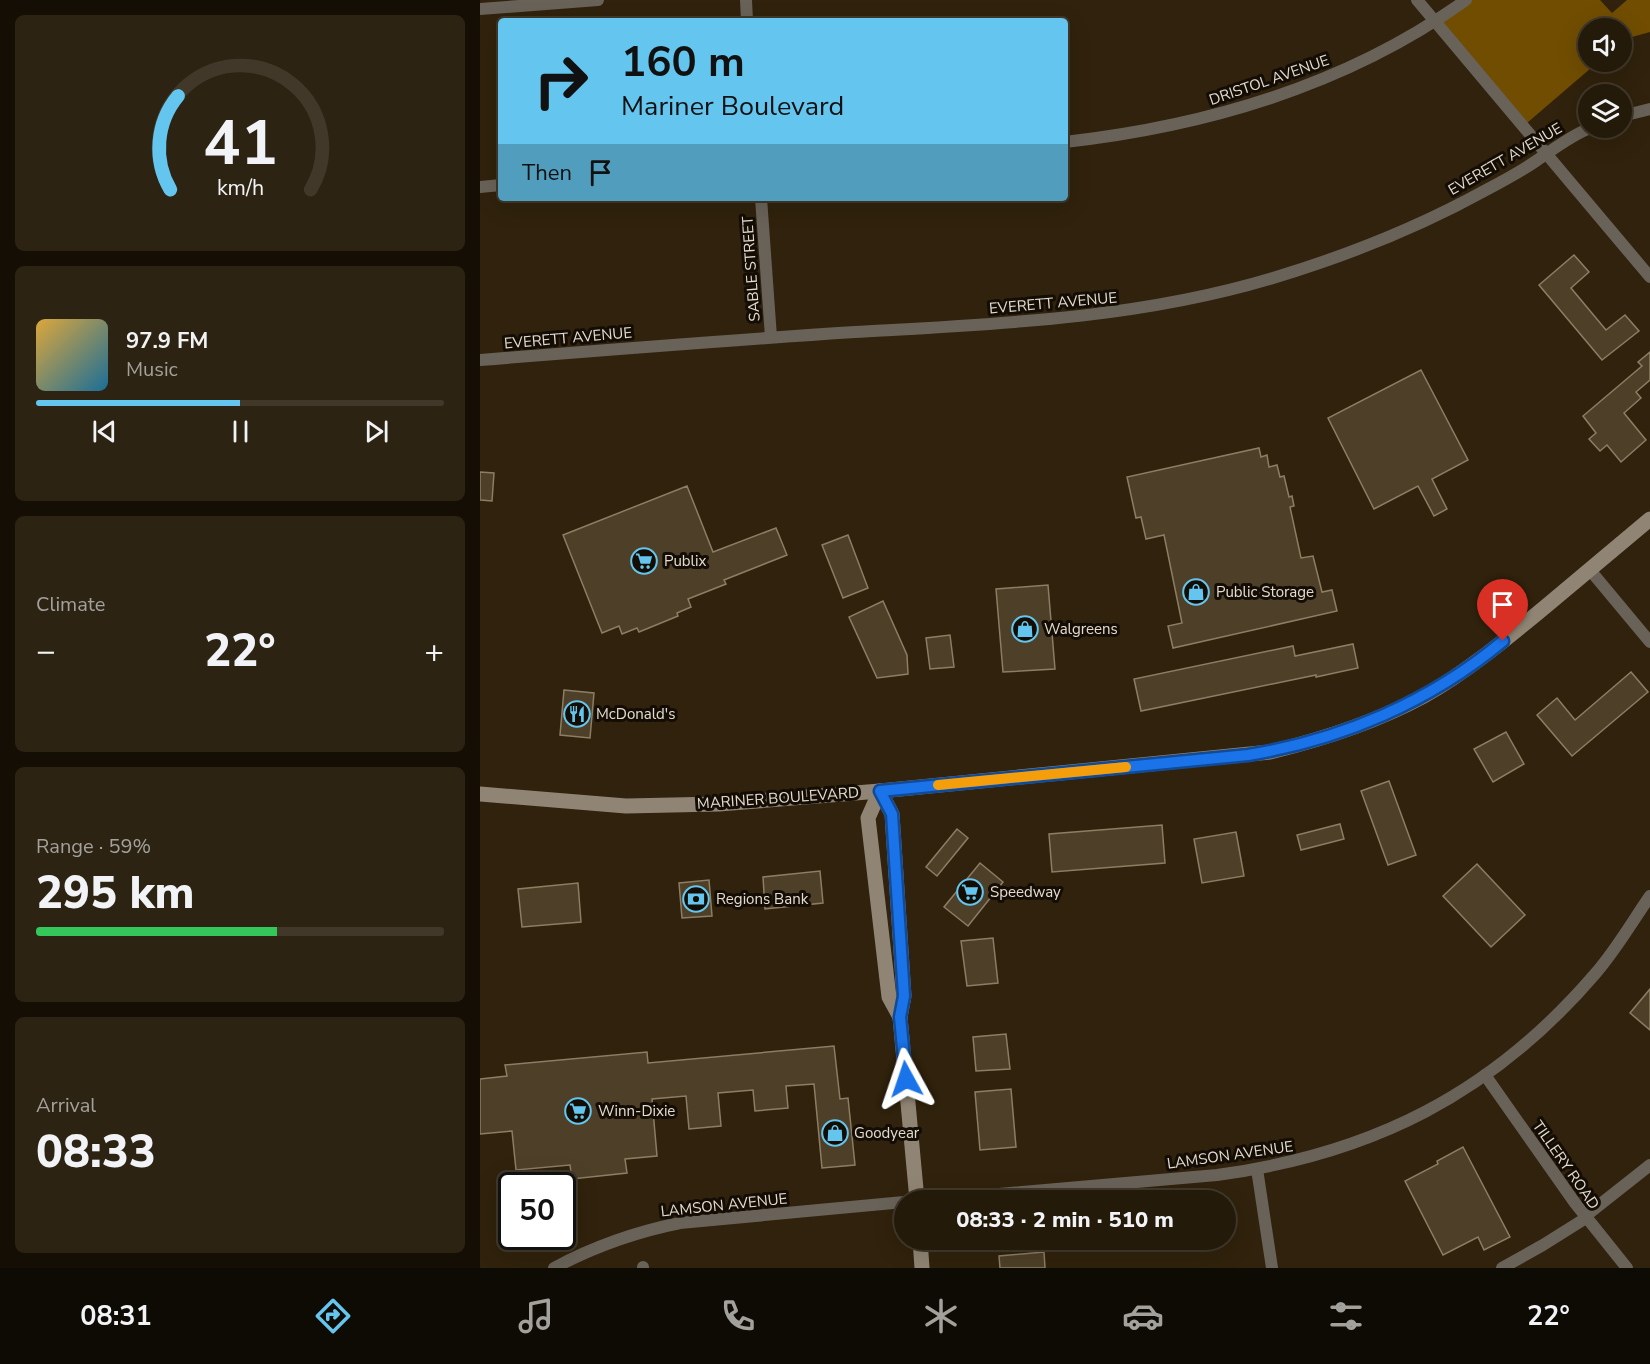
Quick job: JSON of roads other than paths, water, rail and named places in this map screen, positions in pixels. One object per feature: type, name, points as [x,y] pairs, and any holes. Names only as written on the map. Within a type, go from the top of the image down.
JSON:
[{"type":"main road","name":"MARINER BOULEVARD","points":[[480,794],[626,806],[719,804],[880,791],[1248,755],[1320,739],[1390,713],[1458,675],[1491,651],[1650,519]]},
{"type":"main road","points":[[880,791],[868,819],[889,997],[900,1017]]},
{"type":"main road","points":[[880,791],[892,814],[904,996],[900,1017],[915,1190]]},
{"type":"main road","points":[[921,1250],[922,1268]]},
{"type":"street","points":[[480,9],[598,0]]},
{"type":"street","points":[[746,0],[747,18]]},
{"type":"street","points":[[1417,0],[1650,277]]},
{"type":"street","name":"DRISTOL AVENUE","points":[[1068,142],[1157,128],[1253,104],[1345,68],[1392,45],[1466,0]]},
{"type":"street","points":[[1632,114],[1650,109]]},
{"type":"street","name":"EVERETT AVENUE","points":[[480,360],[771,337],[1045,321],[1159,306],[1216,294],[1316,264],[1380,240],[1433,217],[1485,190],[1578,135]]},
{"type":"street","points":[[480,187],[498,185]]},
{"type":"street","name":"SABLE STREET","points":[[761,201],[771,337]]},
{"type":"street","points":[[1590,570],[1650,642]]},
{"type":"street","name":"LAMSON AVENUE","points":[[1036,1190],[1257,1169],[1299,1161],[1378,1134],[1412,1119],[1452,1097],[1485,1075],[1538,1034],[1568,1004],[1617,945],[1650,896]]},
{"type":"street","name":"TILLERY ROAD","points":[[1485,1075],[1586,1218],[1627,1268]]},
{"type":"street","points":[[1502,1268],[1586,1218],[1587,1214],[1650,1165]]},
{"type":"street","points":[[1257,1169],[1272,1268]]},
{"type":"street","name":"LAMSON AVENUE","points":[[554,1268],[586,1251],[647,1229],[680,1223],[894,1203]]},
{"type":"place","name":"Publix","points":[[644,561]]},
{"type":"place","name":"Public Storage","points":[[1196,592]]},
{"type":"place","name":"Walgreens","points":[[1025,629]]},
{"type":"place","name":"McDonald's","points":[[577,714]]},
{"type":"place","name":"Speedway","points":[[970,892]]},
{"type":"place","name":"Regions Bank","points":[[696,899]]},
{"type":"place","name":"Winn-Dixie","points":[[578,1111]]},
{"type":"place","name":"Goodyear","points":[[835,1133]]}]
